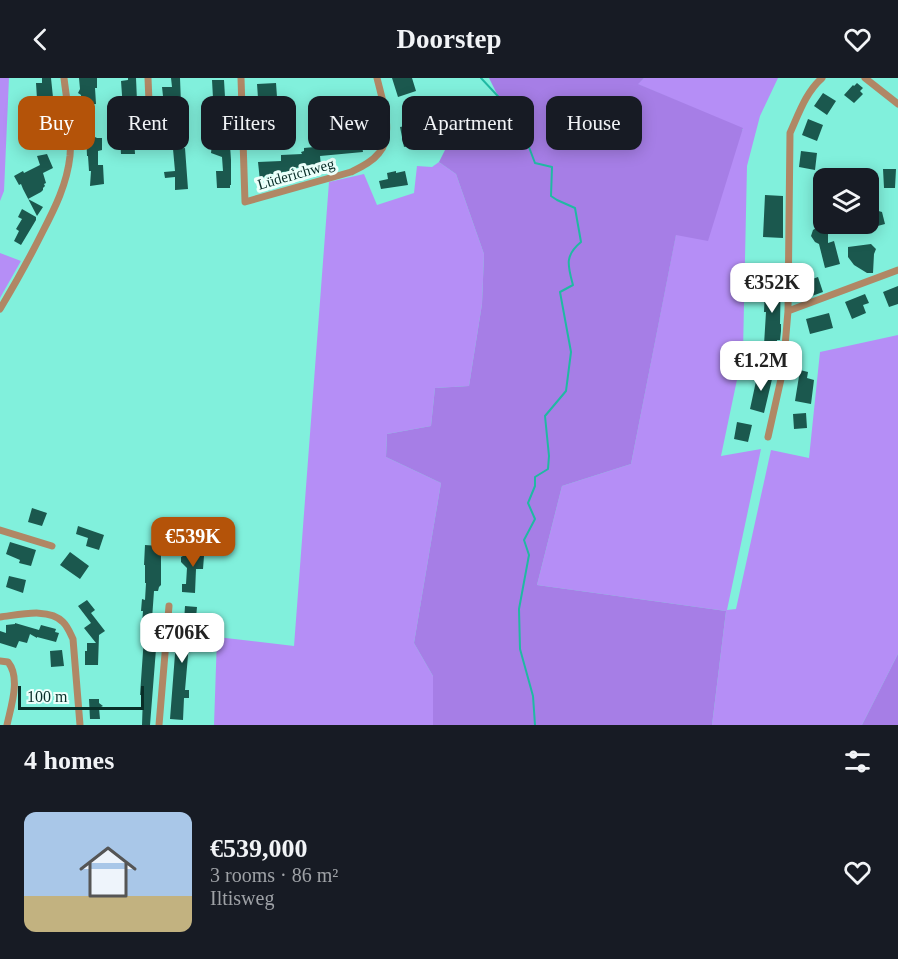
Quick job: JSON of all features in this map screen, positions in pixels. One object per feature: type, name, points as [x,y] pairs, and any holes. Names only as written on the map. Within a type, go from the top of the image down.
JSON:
[{"type":"street","points":[[0,309],[23,270],[58,200],[68,173],[70,144],[64,78]]},
{"type":"street","points":[[148,78],[149,96]]},
{"type":"street","name":"Lüderichweg","points":[[241,78],[245,202],[351,172],[366,165],[380,153],[387,138],[387,117],[377,78]]},
{"type":"street","points":[[768,437],[783,370],[788,311],[790,133],[813,86],[822,78]]},
{"type":"street","points":[[865,78],[898,104]]},
{"type":"street","points":[[788,311],[898,270]]},
{"type":"street","points":[[0,530],[52,546]]},
{"type":"street","points":[[159,725],[169,606]]},
{"type":"street","points":[[0,617],[38,613],[61,619],[67,627],[73,639],[80,725]]},
{"type":"street","points":[[0,661],[8,662],[13,668],[16,679],[7,725]]},
{"type":"shaded area","points":[[0,78],[9,78],[4,191],[0,201]]},
{"type":"shaded area","points":[[489,78],[644,78],[638,84],[743,128],[708,241],[676,235],[631,464],[562,486],[537,585],[726,611],[712,725],[433,725],[433,676],[414,643],[441,483],[386,457],[387,434],[431,426],[435,388],[469,386],[482,304],[484,254],[456,174],[439,162],[445,150],[534,150],[534,96],[498,96]]},
{"type":"shaded area","points":[[644,78],[778,78],[760,116],[747,166],[743,351],[721,456],[761,449],[727,610],[736,609],[771,450],[809,458],[820,352],[898,335],[898,654],[862,725],[712,725],[726,611],[537,585],[562,486],[631,464],[676,234],[743,129],[637,84]]},
{"type":"shaded area","points":[[439,162],[456,174],[484,254],[482,304],[469,386],[435,388],[431,426],[387,434],[386,457],[441,483],[414,643],[433,676],[433,725],[214,725],[217,637],[294,646],[329,182],[364,174],[377,205],[414,193],[417,166],[432,167]]},
{"type":"shaded area","points":[[0,253],[21,261],[0,298]]},
{"type":"shaded area","points":[[898,654],[898,725],[862,725]]},
{"type":"building","points":[[42,78],[51,78],[53,96],[37,96],[36,83],[42,83]]},
{"type":"building","points":[[79,78],[97,78],[96,104],[95,96],[81,96],[78,93]]},
{"type":"building","points":[[128,78],[136,78],[137,96],[122,96],[121,81],[128,80]]},
{"type":"building","points":[[171,78],[180,78],[181,96],[163,96],[162,87],[172,87]]},
{"type":"building","points":[[392,78],[412,78],[416,91],[398,97]]},
{"type":"building","points":[[212,80],[224,80],[225,96],[213,96]]},
{"type":"building","points":[[276,83],[277,96],[258,96],[257,84]]},
{"type":"building","points":[[857,83],[863,88],[860,91],[863,94],[854,103],[844,95]]},
{"type":"building","points":[[823,93],[836,101],[827,115],[814,106]]},
{"type":"building","points":[[808,119],[823,125],[817,141],[802,135]]},
{"type":"building","points":[[95,137],[102,138],[102,150],[98,151],[98,165],[103,165],[104,184],[90,186],[91,171],[89,171],[87,150],[95,150]]},
{"type":"building","points":[[304,148],[308,148],[308,150],[363,150],[363,152],[320,156],[321,166],[293,168],[293,171],[282,172],[282,174],[270,174],[260,181],[258,162],[281,161],[281,155],[302,154]]},
{"type":"building","points":[[121,150],[135,150],[135,154],[121,154]]},
{"type":"building","points":[[173,150],[185,150],[188,189],[175,190],[175,177],[165,178],[164,172],[175,171]]},
{"type":"building","points":[[211,150],[230,150],[230,188],[217,188],[216,171],[223,171],[222,157],[211,153]]},
{"type":"building","points":[[801,151],[817,153],[815,168],[799,167]]},
{"type":"building","points":[[47,154],[53,168],[43,173],[46,183],[43,190],[28,199],[21,184],[19,185],[14,176],[40,165],[37,156]]},
{"type":"building","points":[[883,169],[896,169],[895,188],[884,188]]},
{"type":"building","points":[[396,171],[396,173],[405,171],[408,185],[381,189],[379,181],[388,179],[387,173]]},
{"type":"building","points":[[765,195],[783,196],[783,238],[763,237]]},
{"type":"building","points":[[28,199],[43,207],[37,216]]},
{"type":"building","points":[[22,209],[36,217],[36,220],[21,245],[14,241],[19,231],[16,229],[22,219],[18,217]]},
{"type":"building","points":[[879,211],[882,212],[885,224],[879,226]]},
{"type":"building","points":[[813,230],[813,234],[828,234],[828,243],[834,241],[840,264],[825,268],[819,244],[811,236]]},
{"type":"building","points":[[871,244],[876,249],[873,273],[867,273],[854,265],[848,257],[848,247]]},
{"type":"building","points":[[763,271],[781,271],[781,331],[780,340],[777,340],[776,362],[763,361],[766,312],[764,312]]},
{"type":"building","points":[[818,277],[823,292],[809,297],[804,282]]},
{"type":"building","points":[[898,286],[898,304],[889,307],[883,292]]},
{"type":"building","points":[[865,294],[869,303],[863,305],[866,313],[852,319],[845,302]]},
{"type":"building","points":[[829,313],[833,328],[810,334],[806,319]]},
{"type":"building","points":[[800,370],[808,372],[807,378],[814,380],[811,404],[795,401]]},
{"type":"building","points":[[758,372],[773,375],[764,413],[750,409]]},
{"type":"building","points":[[806,413],[807,428],[794,429],[793,414]]},
{"type":"building","points":[[737,422],[752,425],[748,442],[734,439]]},
{"type":"building","points":[[32,508],[47,513],[42,526],[28,522]]},
{"type":"building","points":[[78,526],[104,535],[99,550],[86,546],[88,538],[76,534]]},
{"type":"building","points":[[10,542],[36,550],[31,566],[19,563],[20,560],[6,554]]},
{"type":"building","points":[[205,543],[203,569],[196,569],[195,593],[182,592],[182,584],[186,584],[187,568],[181,562],[181,557],[198,550]]},
{"type":"building","points":[[145,545],[180,546],[179,556],[161,555],[161,585],[158,591],[154,591],[152,619],[155,620],[153,633],[154,649],[156,649],[150,725],[142,725],[143,695],[140,695],[144,637],[141,637],[143,611],[141,611],[142,599],[145,600],[146,583]]},
{"type":"building","points":[[70,552],[89,566],[80,579],[60,565]]},
{"type":"building","points":[[9,576],[26,580],[23,593],[6,587]]},
{"type":"building","points":[[87,600],[95,610],[91,613],[105,631],[99,635],[98,665],[85,665],[87,643],[96,643],[84,628],[91,623],[78,606]]},
{"type":"building","points":[[185,606],[197,607],[192,644],[189,644],[185,690],[189,690],[189,698],[184,698],[183,720],[170,719],[175,654],[180,647],[182,630],[177,630],[178,622],[184,622]]},
{"type":"building","points":[[15,623],[39,630],[41,625],[56,629],[55,632],[59,633],[56,642],[30,634],[27,643],[19,641],[16,648],[0,643],[0,631],[6,633],[6,625]]},
{"type":"building","points":[[62,650],[64,666],[51,667],[50,651]]},
{"type":"building","points":[[89,699],[99,699],[99,703],[103,706],[99,708],[100,719],[90,719]]},
{"type":"waterway","points":[[481,78],[508,107],[527,142],[535,163],[552,167],[551,196],[575,208],[581,242],[572,252],[569,262],[573,285],[560,292],[571,352],[566,391],[545,416],[548,469],[535,477],[535,486],[528,503],[535,519],[524,540],[529,555],[519,609],[520,649],[533,696],[535,725]]}]
